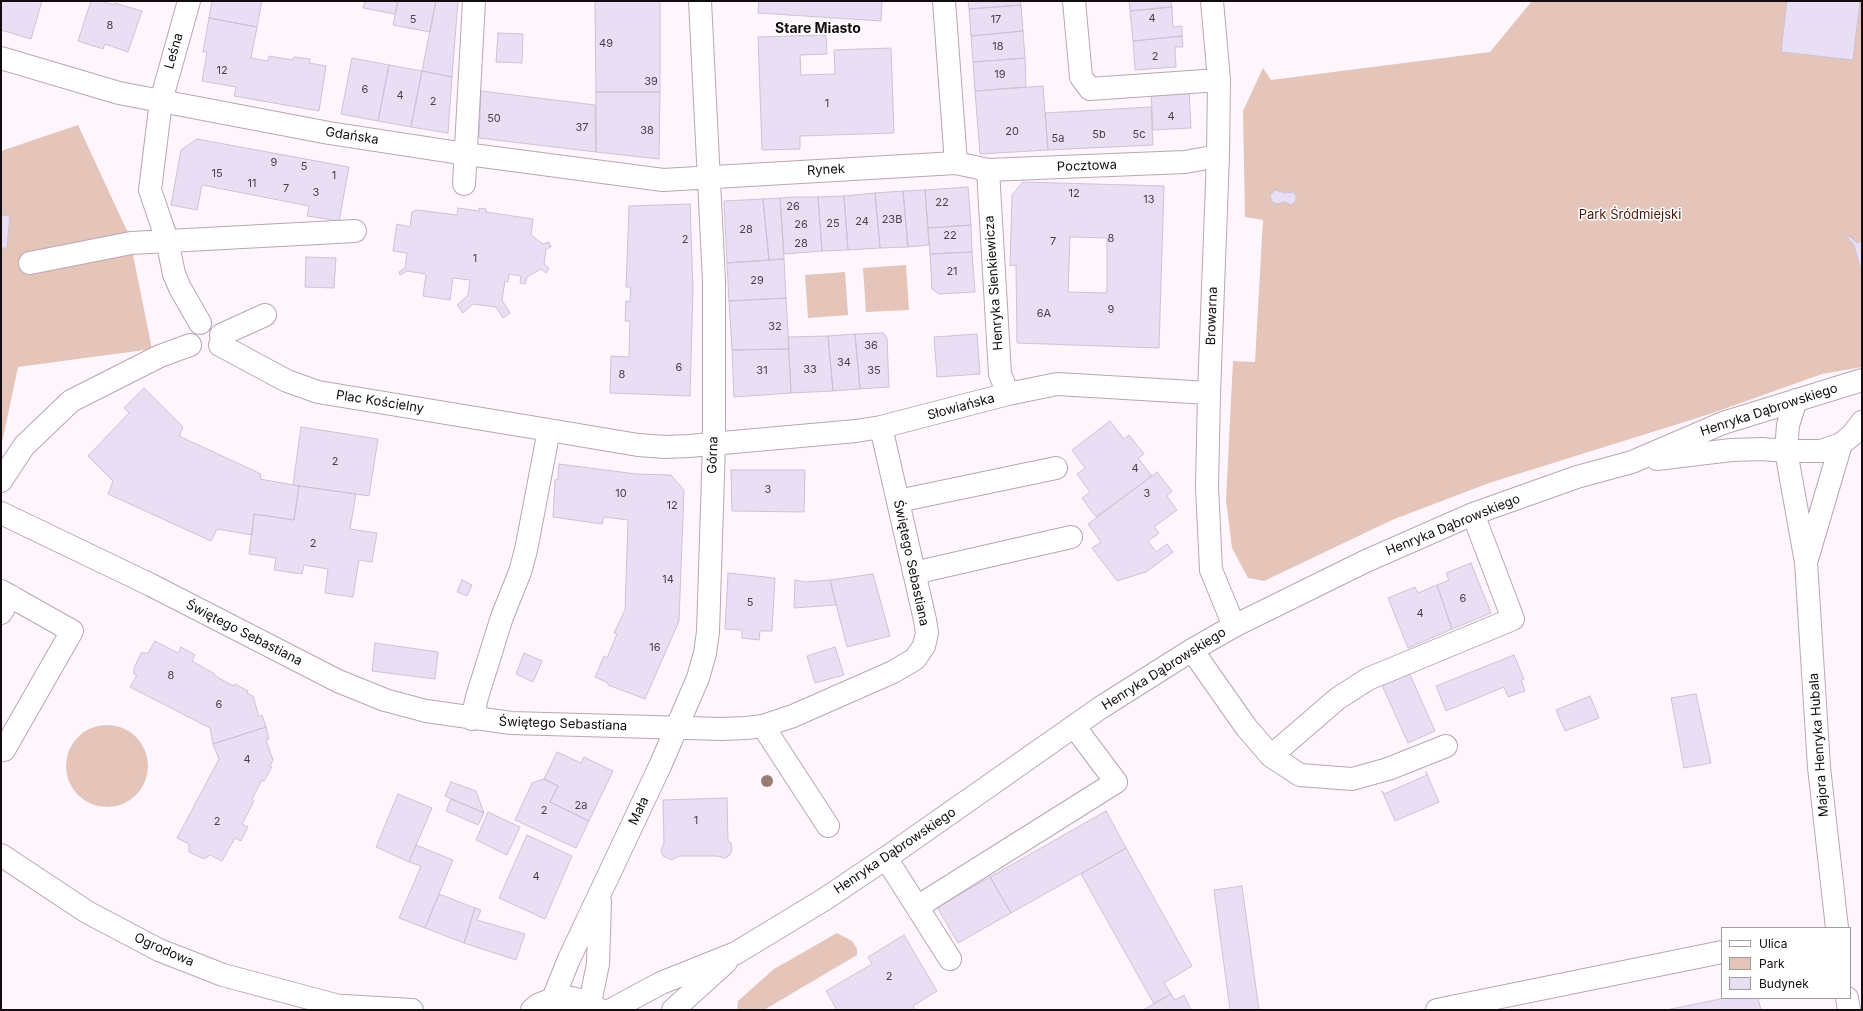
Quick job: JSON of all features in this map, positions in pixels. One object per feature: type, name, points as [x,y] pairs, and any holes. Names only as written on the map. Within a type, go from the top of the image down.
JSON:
[{"type":"street","name":"Leśna","points":[[161,101],[189,1]]},
{"type":"street","points":[[464,184],[474,1]]},
{"type":"street","points":[[700,1],[708,176]]},
{"type":"street","points":[[944,1],[956,163]]},
{"type":"street","points":[[1074,1],[1081,77],[1090,89],[1219,80]]},
{"type":"street","name":"Browarna","points":[[1212,1],[1219,80],[1218,156],[1207,487],[1212,570],[1234,626]]},
{"type":"street","name":"Gdańska","points":[[1,58],[119,93],[329,132],[466,154],[663,180],[708,176]]},
{"type":"street","points":[[161,101],[150,190],[167,240],[174,274],[200,324]]},
{"type":"street","name":"Pocztowa","points":[[956,163],[988,170],[1185,162],[1218,156]]},
{"type":"street","name":"Rynek","points":[[708,176],[956,163]]},
{"type":"street","name":"Henryka Sienkiewicza","points":[[988,170],[1000,374],[1008,394]]},
{"type":"street","name":"Górna","points":[[676,727],[698,678],[705,653],[708,632],[714,444],[714,282],[708,176]]},
{"type":"street","points":[[30,263],[131,243],[355,231]]},
{"type":"street","points":[[221,340],[215,327],[206,323],[200,324],[192,330],[189,340],[190,345],[198,353],[203,355],[213,353],[221,340],[265,315]]},
{"type":"street","name":"Plac Kościelny","points":[[221,340],[287,381],[318,392],[638,445],[665,447],[714,444]]},
{"type":"street","points":[[1,481],[24,446],[71,401],[160,356],[190,345]]},
{"type":"street","name":"Henryka Dąbrowskiego","points":[[1632,462],[1723,423],[1862,380]]},
{"type":"street","name":"Słowiańska","points":[[714,444],[881,427],[1008,394],[1057,384],[1209,393]]},
{"type":"street","name":"Majora Henryka Hubala","points":[[1796,400],[1788,425],[1786,451],[1806,562],[1819,768],[1837,927]]},
{"type":"street","name":"Henryka Dąbrowskiego","points":[[611,1010],[661,983],[736,953],[825,899],[1074,726],[1192,650],[1234,626],[1366,561],[1473,514],[1576,477],[1632,462],[1731,450],[1762,449],[1821,451],[1841,444],[1852,435],[1862,422]]},
{"type":"street","name":"Świętego Sebastiana","points":[[1,513],[151,585],[338,681],[385,700],[426,711],[472,719],[511,723],[722,729],[763,726],[833,700],[893,672],[915,659],[924,646],[927,633],[881,427]]},
{"type":"street","points":[[472,719],[477,697],[502,617],[520,572],[526,550],[549,430]]},
{"type":"street","name":"Majora Henryka Hubala","points":[[1806,562],[1841,444]]},
{"type":"street","points":[[898,501],[1056,468]]},
{"type":"street","points":[[1271,756],[1337,699],[1368,679],[1513,619],[1473,514]]},
{"type":"street","points":[[914,573],[1071,537]]},
{"type":"street","points":[[1,747],[4,750],[72,631],[4,600]]},
{"type":"street","points":[[1192,650],[1246,727],[1271,756],[1300,775],[1352,779],[1388,769],[1446,746]]},
{"type":"street","points":[[763,726],[828,826]]},
{"type":"street","points":[[916,907],[1116,782],[1074,726]]},
{"type":"street","name":"Mała","points":[[553,999],[569,959],[660,766],[676,727]]},
{"type":"street","name":"Ogrodowa","points":[[1,856],[87,912],[159,950],[223,974],[349,1008],[412,1010]]},
{"type":"street","points":[[886,858],[950,959]]},
{"type":"street","name":"Mała","points":[[595,1007],[601,893]]},
{"type":"street","points":[[1437,1010],[1721,952]]},
{"type":"street","name":"Henryka Dąbrowskiego","points":[[673,1010],[736,953]]},
{"type":"street","points":[[532,1010],[538,1005],[553,999],[572,998],[595,1007]]},
{"type":"street","points":[[1847,999],[1849,1010]]},
{"type":"green space","name":"Park Śródmiejski","points":[[1532,1],[1862,1],[1862,367],[1822,374],[1710,414],[1489,483],[1392,520],[1264,581],[1248,578],[1232,548],[1226,500],[1233,361],[1255,362],[1263,220],[1245,217],[1243,111],[1263,68],[1271,80],[1490,52]]},
{"type":"green space","points":[[78,125],[129,235],[152,349],[18,367],[1,447],[1,151]]},
{"type":"green space","points":[[906,265],[909,310],[866,312],[863,268]]},
{"type":"green space","points":[[845,272],[848,315],[808,318],[805,275]]},
{"type":"green space","points":[[107,725],[123,728],[136,737],[145,750],[148,766],[145,782],[136,795],[123,804],[107,807],[91,804],[78,795],[69,782],[66,766],[69,750],[78,737],[91,728]]},
{"type":"green space","points":[[837,933],[852,941],[857,949],[857,955],[764,1010],[737,1010],[738,1001],[774,969]]},
{"type":"building","points":[[1,1],[42,1],[31,39],[1,30]]},
{"type":"building","points":[[91,1],[101,1],[114,5],[115,3],[142,11],[128,52],[105,44],[103,49],[78,41]]},
{"type":"building","points":[[212,1],[262,1],[257,27],[209,18]]},
{"type":"building","points":[[365,1],[398,1],[395,14],[363,8]]},
{"type":"building","points":[[398,1],[436,1],[430,32],[393,25]]},
{"type":"building","points":[[436,1],[458,1],[452,77],[422,71]]},
{"type":"building","points":[[595,1],[660,1],[660,92],[596,92]]},
{"type":"building","points":[[759,1],[882,1],[881,21],[758,13]]},
{"type":"building","points":[[968,1],[1020,1],[1021,5],[969,9]]},
{"type":"building","points":[[1129,1],[1171,1],[1172,7],[1130,11]]},
{"type":"building","points":[[1787,1],[1860,1],[1853,60],[1781,52]]},
{"type":"building","points":[[1021,5],[1023,31],[971,36],[969,9]]},
{"type":"building","points":[[1172,7],[1173,27],[1182,26],[1182,36],[1133,41],[1130,11]]},
{"type":"building","points":[[209,18],[257,27],[251,58],[268,61],[269,56],[293,60],[294,57],[310,59],[309,63],[326,66],[319,111],[234,96],[236,87],[202,81],[207,52],[203,52]]},
{"type":"building","points":[[1023,31],[1025,58],[973,62],[971,36]]},
{"type":"building","points":[[498,33],[523,34],[522,63],[496,62]]},
{"type":"building","points":[[826,35],[827,54],[800,55],[801,75],[835,74],[834,50],[891,48],[894,133],[800,136],[800,149],[762,150],[758,37]]},
{"type":"building","points":[[1182,36],[1183,47],[1175,47],[1176,67],[1135,70],[1133,41]]},
{"type":"building","points":[[352,58],[389,65],[378,121],[341,114]]},
{"type":"building","points":[[1025,58],[1026,87],[975,91],[973,62]]},
{"type":"building","points":[[389,65],[422,71],[411,127],[378,121]]},
{"type":"building","points":[[422,71],[452,77],[448,133],[411,127]]},
{"type":"building","points":[[1043,86],[1048,150],[980,154],[975,91]]},
{"type":"building","points":[[1189,90],[1191,128],[1153,130],[1151,92]]},
{"type":"building","points":[[481,91],[595,105],[596,152],[479,138]]},
{"type":"building","points":[[596,92],[660,92],[659,159],[596,152]]},
{"type":"building","points":[[1151,107],[1153,145],[1048,150],[1045,113]]},
{"type":"building","points":[[197,139],[349,167],[339,221],[307,216],[309,206],[202,185],[197,210],[171,205],[181,150]]},
{"type":"building","points":[[1023,182],[1164,186],[1159,348],[1017,343],[1016,265],[1010,266],[1012,195]],"holes":[[[1070,237],[1107,238],[1107,293],[1068,292]]]},
{"type":"building","points":[[968,187],[971,225],[928,228],[925,190]]},
{"type":"building","points":[[925,190],[929,245],[908,247],[903,191]]},
{"type":"building","points":[[1275,190],[1285,193],[1293,192],[1296,195],[1296,201],[1291,205],[1285,202],[1277,204],[1272,202],[1270,196]]},
{"type":"building","points":[[903,191],[908,247],[880,248],[875,193]]},
{"type":"building","points":[[875,193],[880,248],[848,250],[844,196]]},
{"type":"building","points":[[844,196],[848,250],[822,251],[818,197]]},
{"type":"building","points":[[818,197],[822,251],[784,254],[780,198]]},
{"type":"building","points":[[780,198],[784,259],[769,260],[763,199]]},
{"type":"building","points":[[763,199],[769,260],[727,263],[724,201]]},
{"type":"building","points":[[690,204],[693,289],[690,396],[610,393],[611,356],[629,357],[630,321],[625,321],[626,301],[630,302],[631,287],[626,287],[629,206]]},
{"type":"building","points":[[458,208],[479,211],[479,208],[486,209],[486,212],[533,219],[531,235],[543,244],[549,242],[551,247],[546,249],[544,264],[549,268],[546,273],[541,269],[527,277],[525,284],[520,283],[521,276],[509,274],[508,282],[505,281],[502,300],[510,313],[503,318],[496,307],[473,304],[463,313],[457,305],[468,295],[470,280],[453,278],[450,300],[423,296],[426,274],[407,271],[400,275],[399,272],[405,268],[407,253],[393,251],[397,224],[410,227],[412,212],[417,210],[457,215]]},
{"type":"building","points":[[1,215],[10,216],[7,248],[1,248]]},
{"type":"building","points":[[971,225],[972,252],[930,254],[928,228]]},
{"type":"building","points":[[1849,236],[1857,243],[1862,241],[1862,274],[1854,245],[1847,237]]},
{"type":"building","points":[[972,252],[975,292],[939,294],[932,289],[930,254]]},
{"type":"building","points":[[306,257],[336,258],[334,288],[305,287]]},
{"type":"building","points":[[784,259],[786,298],[729,301],[727,263]]},
{"type":"building","points":[[786,298],[789,349],[732,350],[729,301]]},
{"type":"building","points":[[883,333],[887,338],[889,387],[860,389],[855,334]]},
{"type":"building","points":[[855,334],[860,389],[833,391],[828,336]]},
{"type":"building","points":[[977,334],[980,374],[937,377],[934,337]]},
{"type":"building","points":[[828,336],[833,391],[791,393],[788,337]]},
{"type":"building","points":[[789,349],[791,393],[734,397],[732,350]]},
{"type":"building","points":[[144,388],[183,427],[179,436],[261,474],[260,479],[299,486],[294,520],[254,514],[252,535],[217,529],[211,541],[108,494],[113,481],[88,456],[129,413],[124,408]]},
{"type":"building","points":[[1110,421],[1124,439],[1129,435],[1144,454],[1138,458],[1152,476],[1096,517],[1082,498],[1090,492],[1077,474],[1085,468],[1072,450]]},
{"type":"building","points":[[301,427],[378,439],[369,496],[293,485]]},
{"type":"building","points":[[559,464],[636,474],[671,475],[684,490],[679,621],[645,699],[608,685],[608,683],[595,677],[604,656],[607,658],[617,634],[614,633],[625,610],[628,520],[604,517],[602,524],[553,517],[555,480],[558,479]]},
{"type":"building","points":[[731,470],[805,470],[804,512],[732,511]]},
{"type":"building","points":[[1157,472],[1172,491],[1167,496],[1177,510],[1154,527],[1159,533],[1148,541],[1156,552],[1167,544],[1173,552],[1146,572],[1117,581],[1092,548],[1101,542],[1088,524]]},
{"type":"building","points":[[299,486],[356,494],[350,529],[377,533],[372,562],[359,560],[353,597],[325,593],[328,569],[304,565],[302,574],[274,570],[276,558],[249,554],[254,514],[294,520]]},
{"type":"building","points":[[1471,563],[1491,613],[1452,629],[1437,585],[1449,580],[1446,573]]},
{"type":"building","points":[[728,573],[775,578],[772,631],[760,631],[759,640],[742,638],[742,630],[725,629]]},
{"type":"building","points":[[873,574],[890,636],[847,647],[830,580]]},
{"type":"building","points":[[462,580],[472,585],[467,596],[457,592]]},
{"type":"building","points":[[795,580],[805,582],[830,580],[836,605],[794,608]]},
{"type":"building","points":[[1437,585],[1452,629],[1408,648],[1388,598],[1415,587],[1418,593]]},
{"type":"building","points":[[155,641],[178,653],[181,647],[195,655],[192,661],[233,686],[235,684],[248,691],[247,693],[253,696],[259,717],[262,715],[266,727],[213,744],[210,728],[130,687],[137,675],[134,674],[134,668],[141,653],[148,653]]},
{"type":"building","points":[[375,643],[438,652],[435,679],[372,671]]},
{"type":"building","points":[[835,647],[844,675],[815,683],[807,656]]},
{"type":"building","points":[[524,653],[542,661],[533,682],[516,674]]},
{"type":"building","points":[[1514,655],[1524,679],[1521,680],[1525,691],[1508,697],[1504,687],[1446,711],[1436,686]]},
{"type":"building","points":[[1408,670],[1435,731],[1408,743],[1381,683]]},
{"type":"building","points":[[1696,694],[1711,763],[1684,768],[1671,698]]},
{"type":"building","points":[[1590,696],[1599,718],[1565,731],[1556,710]]},
{"type":"building","points":[[266,727],[269,739],[266,740],[273,760],[270,766],[272,767],[264,781],[262,780],[252,799],[254,801],[242,824],[248,827],[241,841],[235,838],[222,861],[210,855],[204,859],[189,852],[189,844],[177,838],[219,759],[213,744]]},
{"type":"building","points":[[557,752],[581,763],[584,757],[613,771],[589,821],[550,802],[558,786],[544,779]]},
{"type":"building","points":[[1426,772],[1439,802],[1395,821],[1382,791],[1384,794],[1427,775]]},
{"type":"building","points":[[544,779],[558,786],[550,802],[589,821],[576,848],[515,820],[532,783]]},
{"type":"building","points":[[451,782],[476,791],[484,813],[445,796]]},
{"type":"building","points":[[398,794],[432,808],[409,862],[376,847]]},
{"type":"building","points":[[727,798],[728,841],[731,843],[732,849],[730,855],[725,858],[716,856],[679,856],[672,860],[663,856],[661,850],[664,843],[663,800]]},
{"type":"building","points":[[451,799],[484,813],[478,825],[446,811]]},
{"type":"building","points":[[1106,811],[1126,848],[1011,913],[990,877]]},
{"type":"building","points":[[488,812],[520,827],[507,855],[476,840]]},
{"type":"building","points":[[527,835],[572,856],[545,919],[499,898]]},
{"type":"building","points":[[416,845],[453,860],[425,928],[399,918],[421,866],[409,862]]},
{"type":"building","points":[[1126,848],[1192,966],[1164,983],[1171,994],[1154,1004],[1081,874]]},
{"type":"building","points":[[990,877],[1011,913],[958,943],[937,907]]},
{"type":"building","points":[[1242,886],[1259,1010],[1230,1010],[1214,890]]},
{"type":"building","points":[[439,894],[475,908],[464,943],[425,928]]},
{"type":"building","points":[[475,908],[481,910],[477,920],[525,934],[516,960],[464,943]]},
{"type":"building","points":[[904,935],[937,991],[913,1006],[916,1010],[837,1010],[826,991],[872,964],[868,957]]},
{"type":"building","points":[[1171,994],[1175,1000],[1184,995],[1191,1010],[1143,1010]]},
{"type":"building","points":[[1721,999],[1758,999],[1761,1010],[1666,1010]]},
{"type":"district","name":"Stare Miasto","points":[[818,29]]}]
